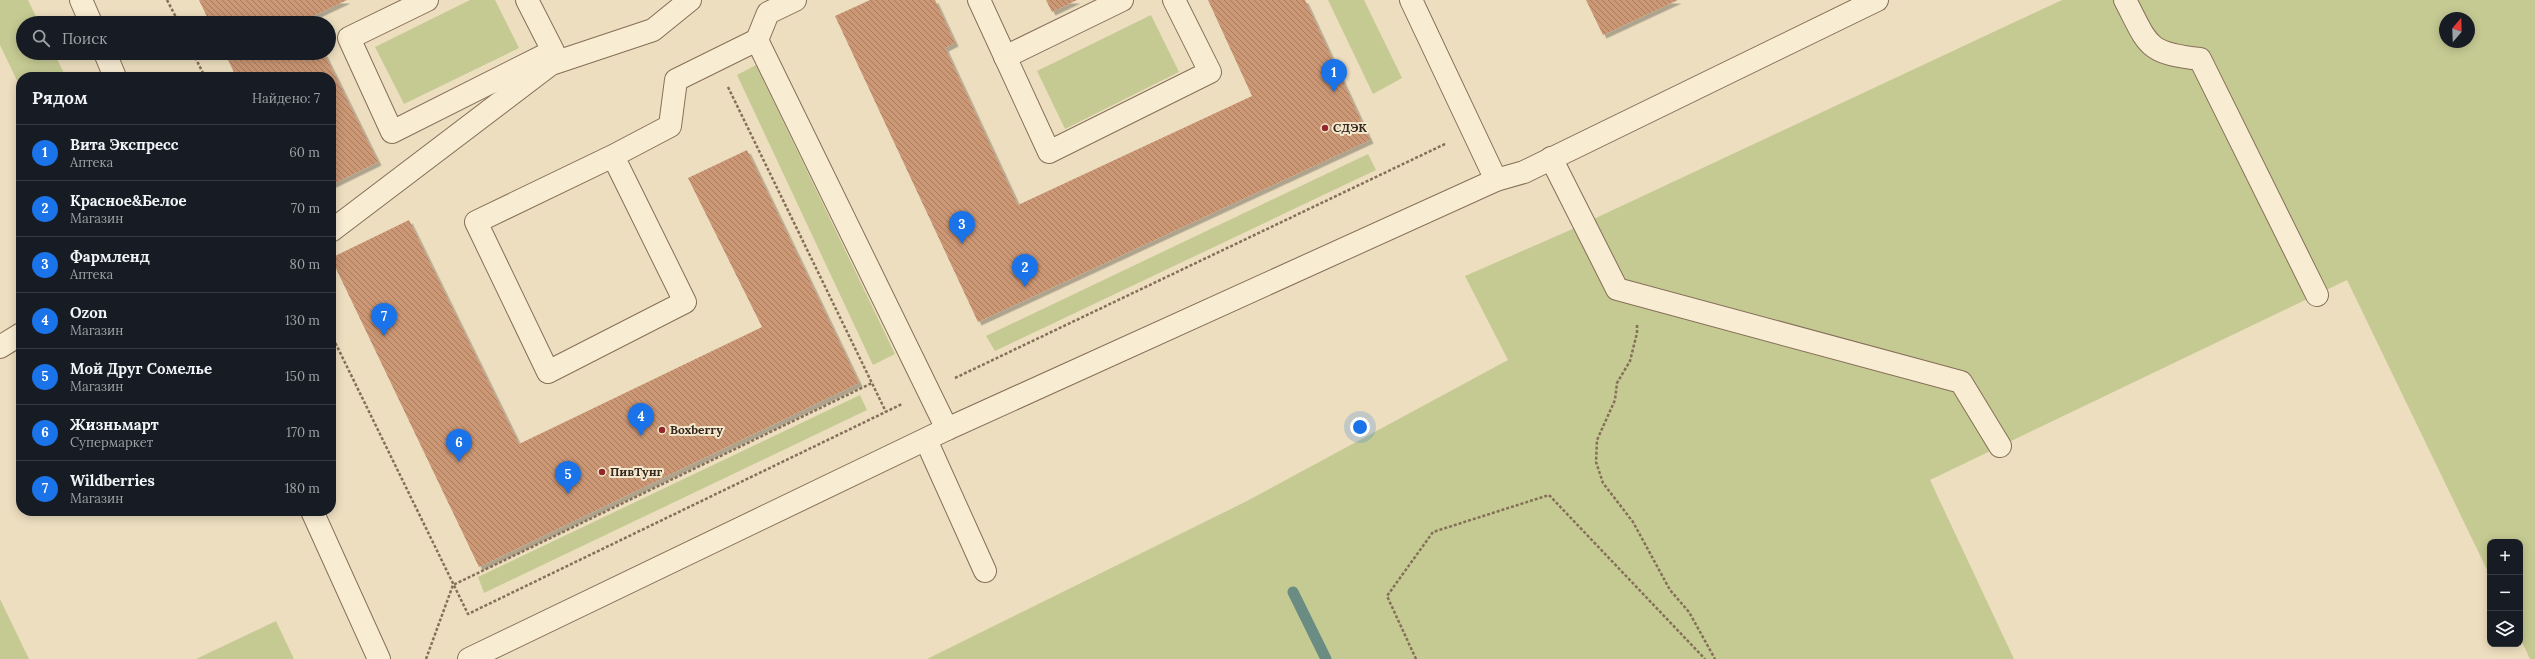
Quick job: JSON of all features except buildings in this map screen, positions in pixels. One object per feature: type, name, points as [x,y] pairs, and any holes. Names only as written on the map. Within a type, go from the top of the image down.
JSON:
[{"type":"street","points":[[81,0],[88,16]]},
{"type":"street","points":[[427,0],[349,38],[392,132],[553,50],[527,0]]},
{"type":"street","points":[[336,227],[552,64],[653,30],[690,0]]},
{"type":"street","points":[[613,156],[685,302],[548,372],[476,222],[613,156],[670,126],[676,80],[757,40],[768,13],[795,0]]},
{"type":"street","points":[[979,0],[1049,152],[1210,72],[1174,0]]},
{"type":"street","points":[[1005,57],[1122,0]]},
{"type":"street","points":[[1411,0],[1496,180]]},
{"type":"street","points":[[469,659],[947,429],[1496,180],[1524,172],[1877,0]]},
{"type":"street","points":[[2125,0],[2147,43],[2169,55],[2200,59],[2317,295]]},
{"type":"street","points":[[757,40],[947,429]]},
{"type":"street","points":[[108,60],[114,72]]},
{"type":"street","points":[[1551,158],[1617,289],[1961,382],[2000,446]]},
{"type":"street","points":[[0,346],[16,337]]},
{"type":"street","points":[[926,440],[985,571]]},
{"type":"street","points":[[314,516],[379,659]]},
{"type":"path","points":[[167,0],[175,16]]},
{"type":"path","points":[[196,60],[202,72]]},
{"type":"path","points":[[715,60],[886,412]]},
{"type":"path","points":[[1617,289],[1636,316],[1637,333],[1630,362],[1617,383],[1614,400],[1597,440],[1596,462],[1603,482],[1632,522],[1670,590],[1689,612],[1715,659]]},
{"type":"path","points":[[426,659],[453,585],[872,383]]},
{"type":"path","points":[[1416,659],[1387,596],[1433,532],[1548,495],[1705,659]]},
{"type":"green space","points":[[0,0],[28,0],[36,16],[16,16],[16,60],[58,60],[64,72],[16,72],[16,79],[0,45]]},
{"type":"green space","points":[[470,0],[495,0],[519,48],[404,104],[375,47]]},
{"type":"green space","points":[[1328,0],[1364,0],[1402,78],[1373,94]]},
{"type":"green space","points":[[2062,0],[2535,0],[2535,659],[2530,659],[2523,644],[2523,539],[2487,539],[2487,570],[2347,280],[1930,480],[2014,659],[927,659],[1247,501],[1508,360],[1465,276],[1568,231]]},
{"type":"green space","points":[[1151,15],[1179,72],[1065,129],[1037,71]]},
{"type":"green space","points":[[756,65],[895,354],[873,365],[737,75]]},
{"type":"green space","points":[[1368,154],[1376,170],[995,351],[986,336]]},
{"type":"green space","points":[[860,395],[867,410],[484,593],[478,577]]},
{"type":"green space","points":[[0,599],[29,659],[0,659]]},
{"type":"green space","points":[[276,621],[294,659],[196,659]]},
{"type":"waterway","points":[[1293,592],[1326,659]]},
{"type":"place","name":"Вита Экспресс","points":[[1334,92]]},
{"type":"place","name":"СДЭК","points":[[1325,128]]},
{"type":"place","name":"Фармленд","points":[[962,244]]},
{"type":"place","name":"Красное&Белое","points":[[1025,287]]},
{"type":"place","name":"Wildberries","points":[[384,336]]},
{"type":"place","name":"Boxberry","points":[[662,430]]},
{"type":"place","name":"Ozon","points":[[641,436]]},
{"type":"place","name":"Жизньмарт","points":[[459,462]]},
{"type":"place","name":"ПивТунг","points":[[602,472]]},
{"type":"place","name":"Мой Друг Сомелье","points":[[568,494]]}]
